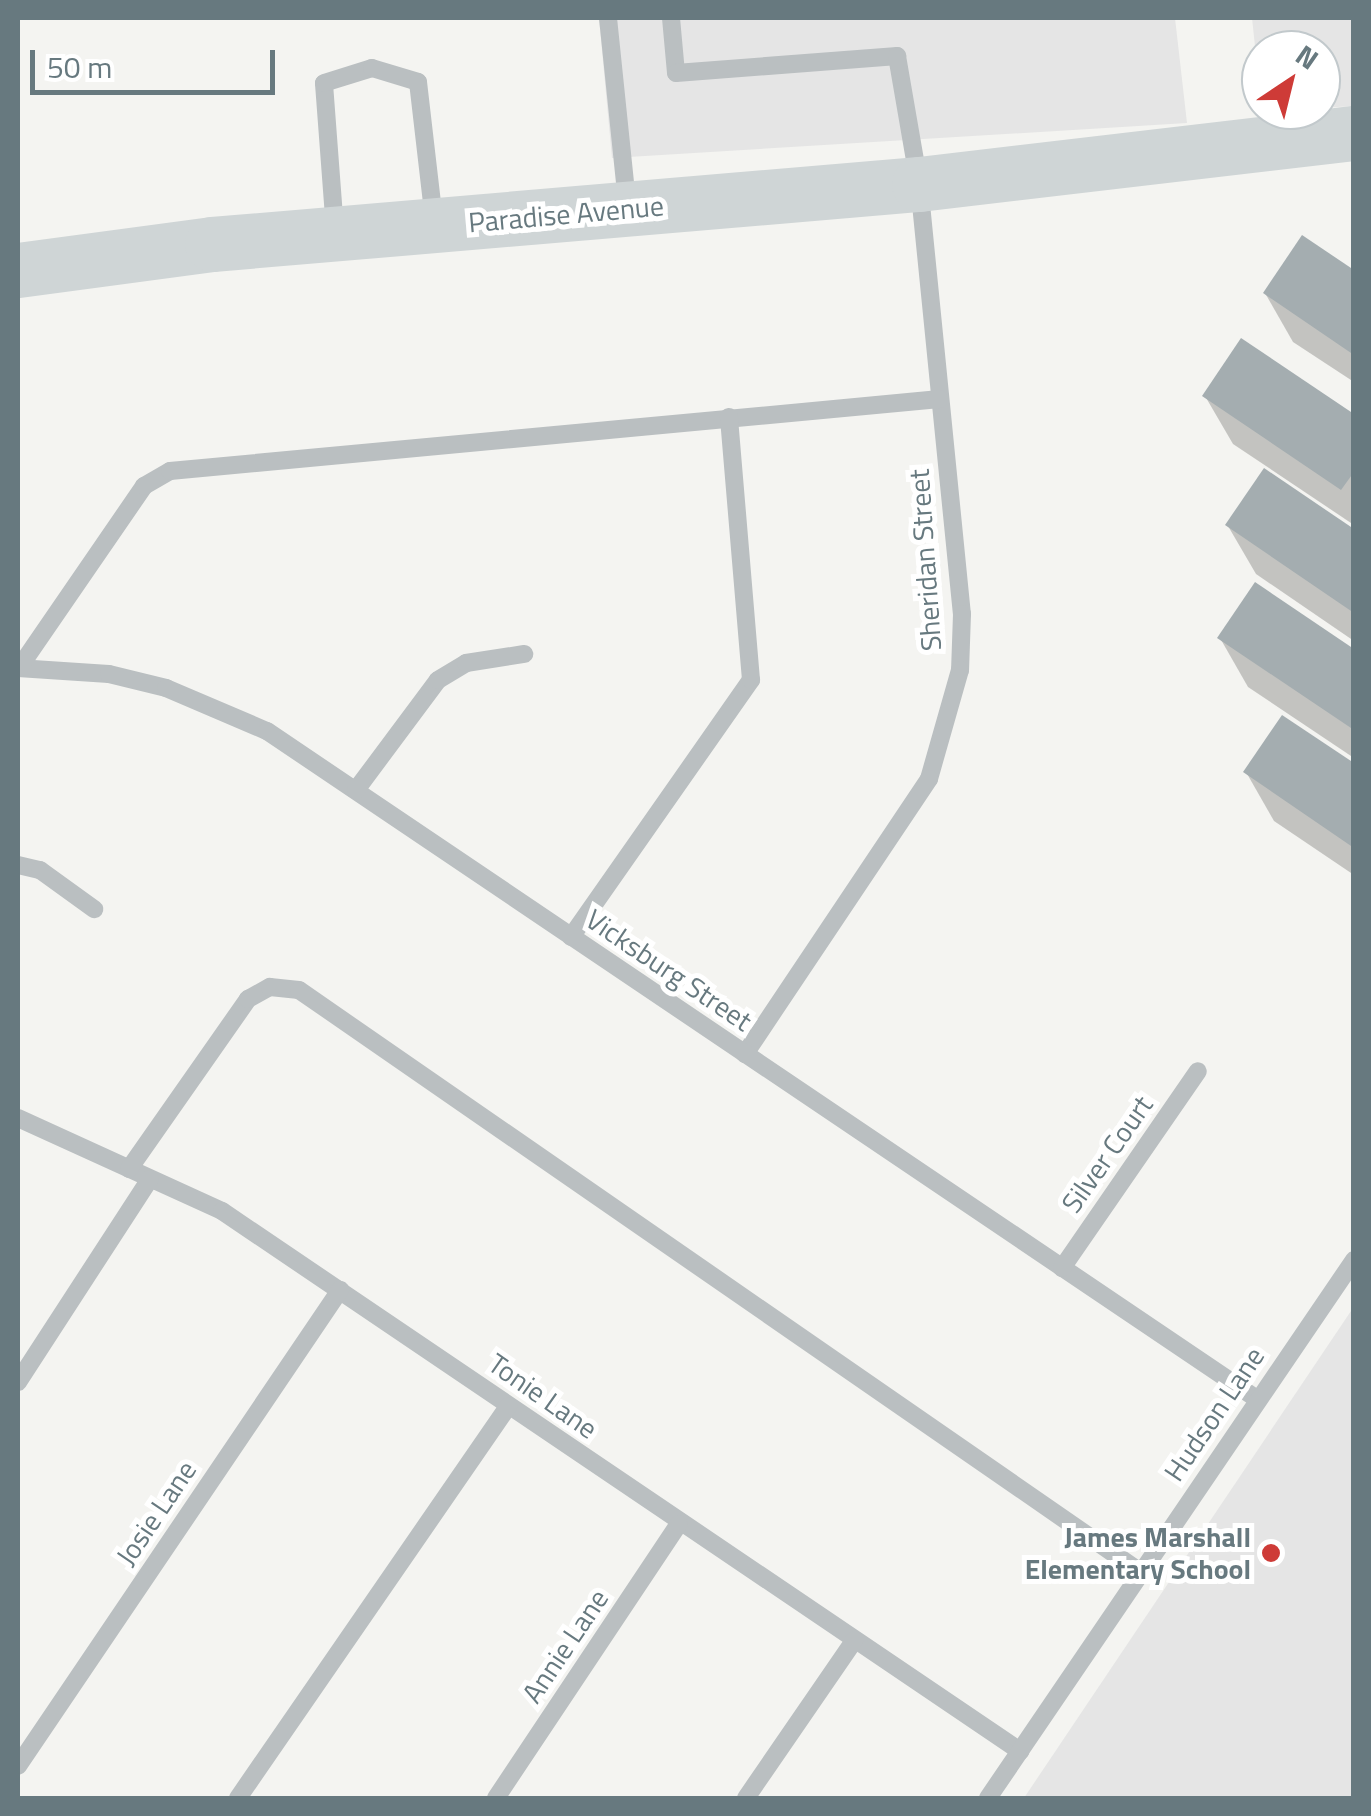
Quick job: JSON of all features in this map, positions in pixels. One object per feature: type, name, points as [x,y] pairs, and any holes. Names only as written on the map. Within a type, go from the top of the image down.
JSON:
[{"type":"main road","name":"Paradise Avenue","points":[[18,270],[336,234],[919,184],[1354,133]]},
{"type":"street","points":[[608,18],[628,209]]},
{"type":"street","name":"Sheridan Street","points":[[670,18],[676,73],[897,56],[919,184],[962,614],[947,732],[901,828],[745,1054]]},
{"type":"street","points":[[336,234],[324,83],[372,68],[418,82],[435,225]]},
{"type":"street","points":[[18,668],[144,486],[170,471],[940,398]]},
{"type":"street","points":[[572,937],[751,680],[729,417]]},
{"type":"street","points":[[356,790],[438,680],[466,663],[524,654]]},
{"type":"street","name":"Vicksburg Street","points":[[18,668],[108,674],[214,705],[267,731],[1257,1399]]},
{"type":"street","points":[[18,864],[40,870],[94,909]]},
{"type":"street","points":[[129,1169],[248,999],[270,987],[299,990],[1140,1571]]},
{"type":"street","name":"Silver Court","points":[[1062,1268],[1198,1071]]},
{"type":"street","name":"Tonie Lane","points":[[18,1118],[222,1211],[679,1524],[1020,1751]]},
{"type":"street","points":[[18,1382],[150,1179]]},
{"type":"street","name":"Hudson Lane","points":[[988,1798],[1354,1260]]},
{"type":"street","name":"Josie Lane","points":[[18,1766],[340,1290]]},
{"type":"street","points":[[238,1798],[508,1406]]},
{"type":"street","name":"Annie Lane","points":[[496,1798],[679,1524]]},
{"type":"street","points":[[746,1798],[854,1641]]},
{"type":"shaded area","points":[[599,18],[1175,18],[1187,123],[612,158]]},
{"type":"shaded area","points":[[1252,18],[1353,18],[1353,106],[1341,107],[1341,30],[1253,30]]},
{"type":"shaded area","name":"James Marshall Elementary School","points":[[1353,1308],[1353,1798],[1024,1798]]},
{"type":"building","points":[[1302,235],[1354,270],[1354,355],[1263,293]]},
{"type":"building","points":[[1241,338],[1354,414],[1354,472],[1341,490],[1202,396]]},
{"type":"building","points":[[1264,468],[1354,529],[1354,613],[1225,525]]},
{"type":"building","points":[[1255,582],[1354,649],[1354,730],[1217,638]]},
{"type":"building","points":[[1282,715],[1354,763],[1354,848],[1243,772]]},
{"type":"place","name":"James Marshall Elementary School","points":[[1271,1553]]}]
